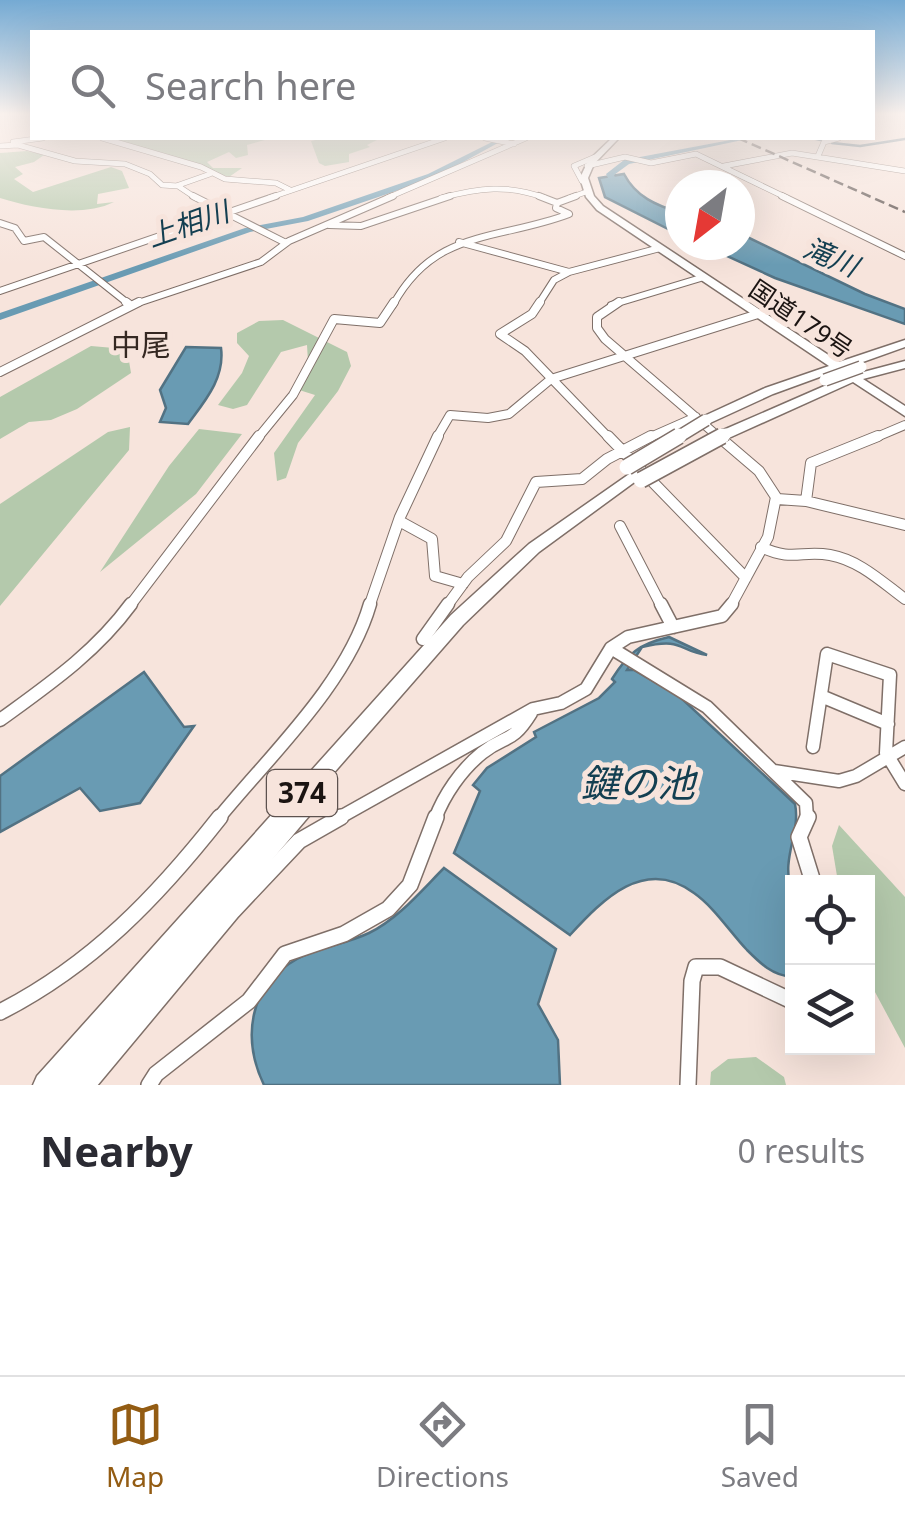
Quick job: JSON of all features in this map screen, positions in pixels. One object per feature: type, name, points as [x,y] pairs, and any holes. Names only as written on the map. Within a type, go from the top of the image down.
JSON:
[{"type":"highway","points":[[584,186],[590,164]]},
{"type":"highway","name":"国道179号","points":[[584,186],[600,208],[838,367],[857,373],[905,412]]},
{"type":"highway","points":[[578,516],[768,391],[905,343]]},
{"type":"highway","points":[[714,428],[905,352]]},
{"type":"highway","points":[[639,476],[714,428],[825,380],[905,364]]},
{"type":"highway","name":"374","points":[[46,1085],[433,645],[510,568],[578,516]]},
{"type":"highway","name":"374","points":[[64,1085],[439,652],[578,516]]},
{"type":"street","points":[[123,164],[150,174],[162,185],[176,186],[210,174]]},
{"type":"street","points":[[190,164],[225,180],[276,183],[290,190]]},
{"type":"street","points":[[0,291],[369,164]]},
{"type":"street","points":[[0,372],[130,305],[244,268],[265,259],[286,243],[469,164]]},
{"type":"street","points":[[718,164],[905,256]]},
{"type":"street","points":[[723,166],[734,164]]},
{"type":"street","points":[[862,164],[905,171]]},
{"type":"street","points":[[176,186],[286,243]]},
{"type":"street","points":[[557,203],[584,186]]},
{"type":"street","points":[[327,225],[361,226],[445,197],[492,187],[518,188],[557,203]]},
{"type":"street","points":[[0,720],[71,669],[114,627],[233,467],[293,396],[334,319],[380,324],[416,271],[457,241],[549,224],[568,214],[556,208],[557,203]]},
{"type":"street","points":[[0,223],[15,228],[24,240],[44,237],[130,305]]},
{"type":"street","points":[[457,241],[569,272]]},
{"type":"street","points":[[660,248],[569,272],[554,280],[532,314],[500,334],[525,351],[621,451],[639,476],[746,578]]},
{"type":"street","points":[[88,1085],[233,912],[299,841],[376,793],[533,709],[561,703],[586,689],[611,648],[628,637],[722,616],[761,548],[777,512],[777,499],[759,471],[714,428],[624,356],[597,328],[597,318],[603,309],[704,277]]},
{"type":"street","points":[[0,1012],[44,989],[115,936],[154,900],[325,688],[354,646],[436,437],[450,415],[488,418],[509,414],[551,380],[758,314]]},
{"type":"street","points":[[806,502],[811,463],[905,425]]},
{"type":"street","points":[[423,639],[462,584],[506,542],[536,482],[582,479],[598,463],[621,451],[714,428]]},
{"type":"street","points":[[777,499],[905,524]]},
{"type":"street","points":[[401,522],[432,539],[436,576],[462,584]]},
{"type":"street","points":[[620,526],[673,627]]},
{"type":"street","points":[[761,548],[785,560],[816,553],[850,560],[905,599]]},
{"type":"street","points":[[611,648],[695,698],[806,803],[808,817],[800,837],[810,875]]},
{"type":"street","points":[[813,747],[827,654],[890,675],[886,753],[905,784]]},
{"type":"street","points":[[821,696],[888,724]]},
{"type":"street","points":[[149,1085],[156,1074],[249,1001],[285,954],[344,934],[388,909],[410,885],[444,797],[484,752],[517,735],[533,709]]},
{"type":"street","points":[[774,771],[824,780],[848,779],[886,753],[905,747]]},
{"type":"street","points":[[688,1085],[692,981],[696,967],[720,966],[785,1000]]},
{"type":"green space","points":[[0,164],[28,164],[15,167],[23,174],[14,179],[33,192],[111,167],[122,171],[129,188],[98,194],[97,204],[114,202],[87,210],[42,208],[0,198]]},
{"type":"green space","points":[[187,164],[242,168],[229,177]]},
{"type":"green space","points":[[283,320],[347,352],[351,366],[338,391],[298,443],[286,478],[277,481],[274,453],[315,395],[296,389],[308,362],[307,345],[281,352],[247,405],[233,409],[218,405],[242,373],[249,356],[237,343],[237,333],[259,321]]},
{"type":"green space","points":[[91,346],[114,348],[128,355],[131,373],[77,409],[51,420],[29,422],[0,439],[0,397]]},
{"type":"green space","points":[[130,427],[129,450],[0,606],[0,504],[108,432]]},
{"type":"green space","points":[[199,429],[242,434],[196,494],[100,572],[169,466]]},
{"type":"green space","points":[[839,825],[905,897],[905,1048],[875,992],[875,875],[837,875],[832,846]]},
{"type":"green space","points":[[756,1057],[784,1077],[786,1085],[710,1085],[711,1072],[728,1059]]},
{"type":"water","points":[[624,174],[634,189],[665,208],[665,227],[605,197],[599,178]]},
{"type":"water","points":[[755,241],[905,309],[905,324],[736,260],[755,260]]},
{"type":"water","points":[[186,347],[221,348],[217,379],[188,424],[160,422],[166,408],[160,390]]},
{"type":"water","name":"鍵の池","points":[[669,637],[707,655],[673,644],[642,647]]},
{"type":"water","name":"鍵の池","points":[[642,647],[627,670],[634,670],[679,696],[795,804],[789,875],[785,875],[785,976],[762,964],[708,905],[676,883],[659,879],[626,887],[596,908],[570,935],[454,853],[480,791],[473,785],[487,768],[536,737],[534,732],[599,698],[615,682],[612,679],[623,662]]},
{"type":"water","points":[[144,672],[184,727],[194,726],[140,803],[100,811],[80,788],[0,832],[0,776]]},
{"type":"water","points":[[444,868],[556,949],[538,1004],[558,1040],[560,1085],[264,1085],[252,1032],[259,999],[268,984],[297,959],[380,927]]},
{"type":"waterway","name":"上相川","points":[[0,317],[248,230],[305,219],[431,176],[455,164]]},
{"type":"waterway","name":"滝川","points":[[619,191],[610,174],[625,164]]},
{"type":"railway","points":[[796,164],[905,212]]},
{"type":"district","name":"中尾","points":[[141,346]]}]
